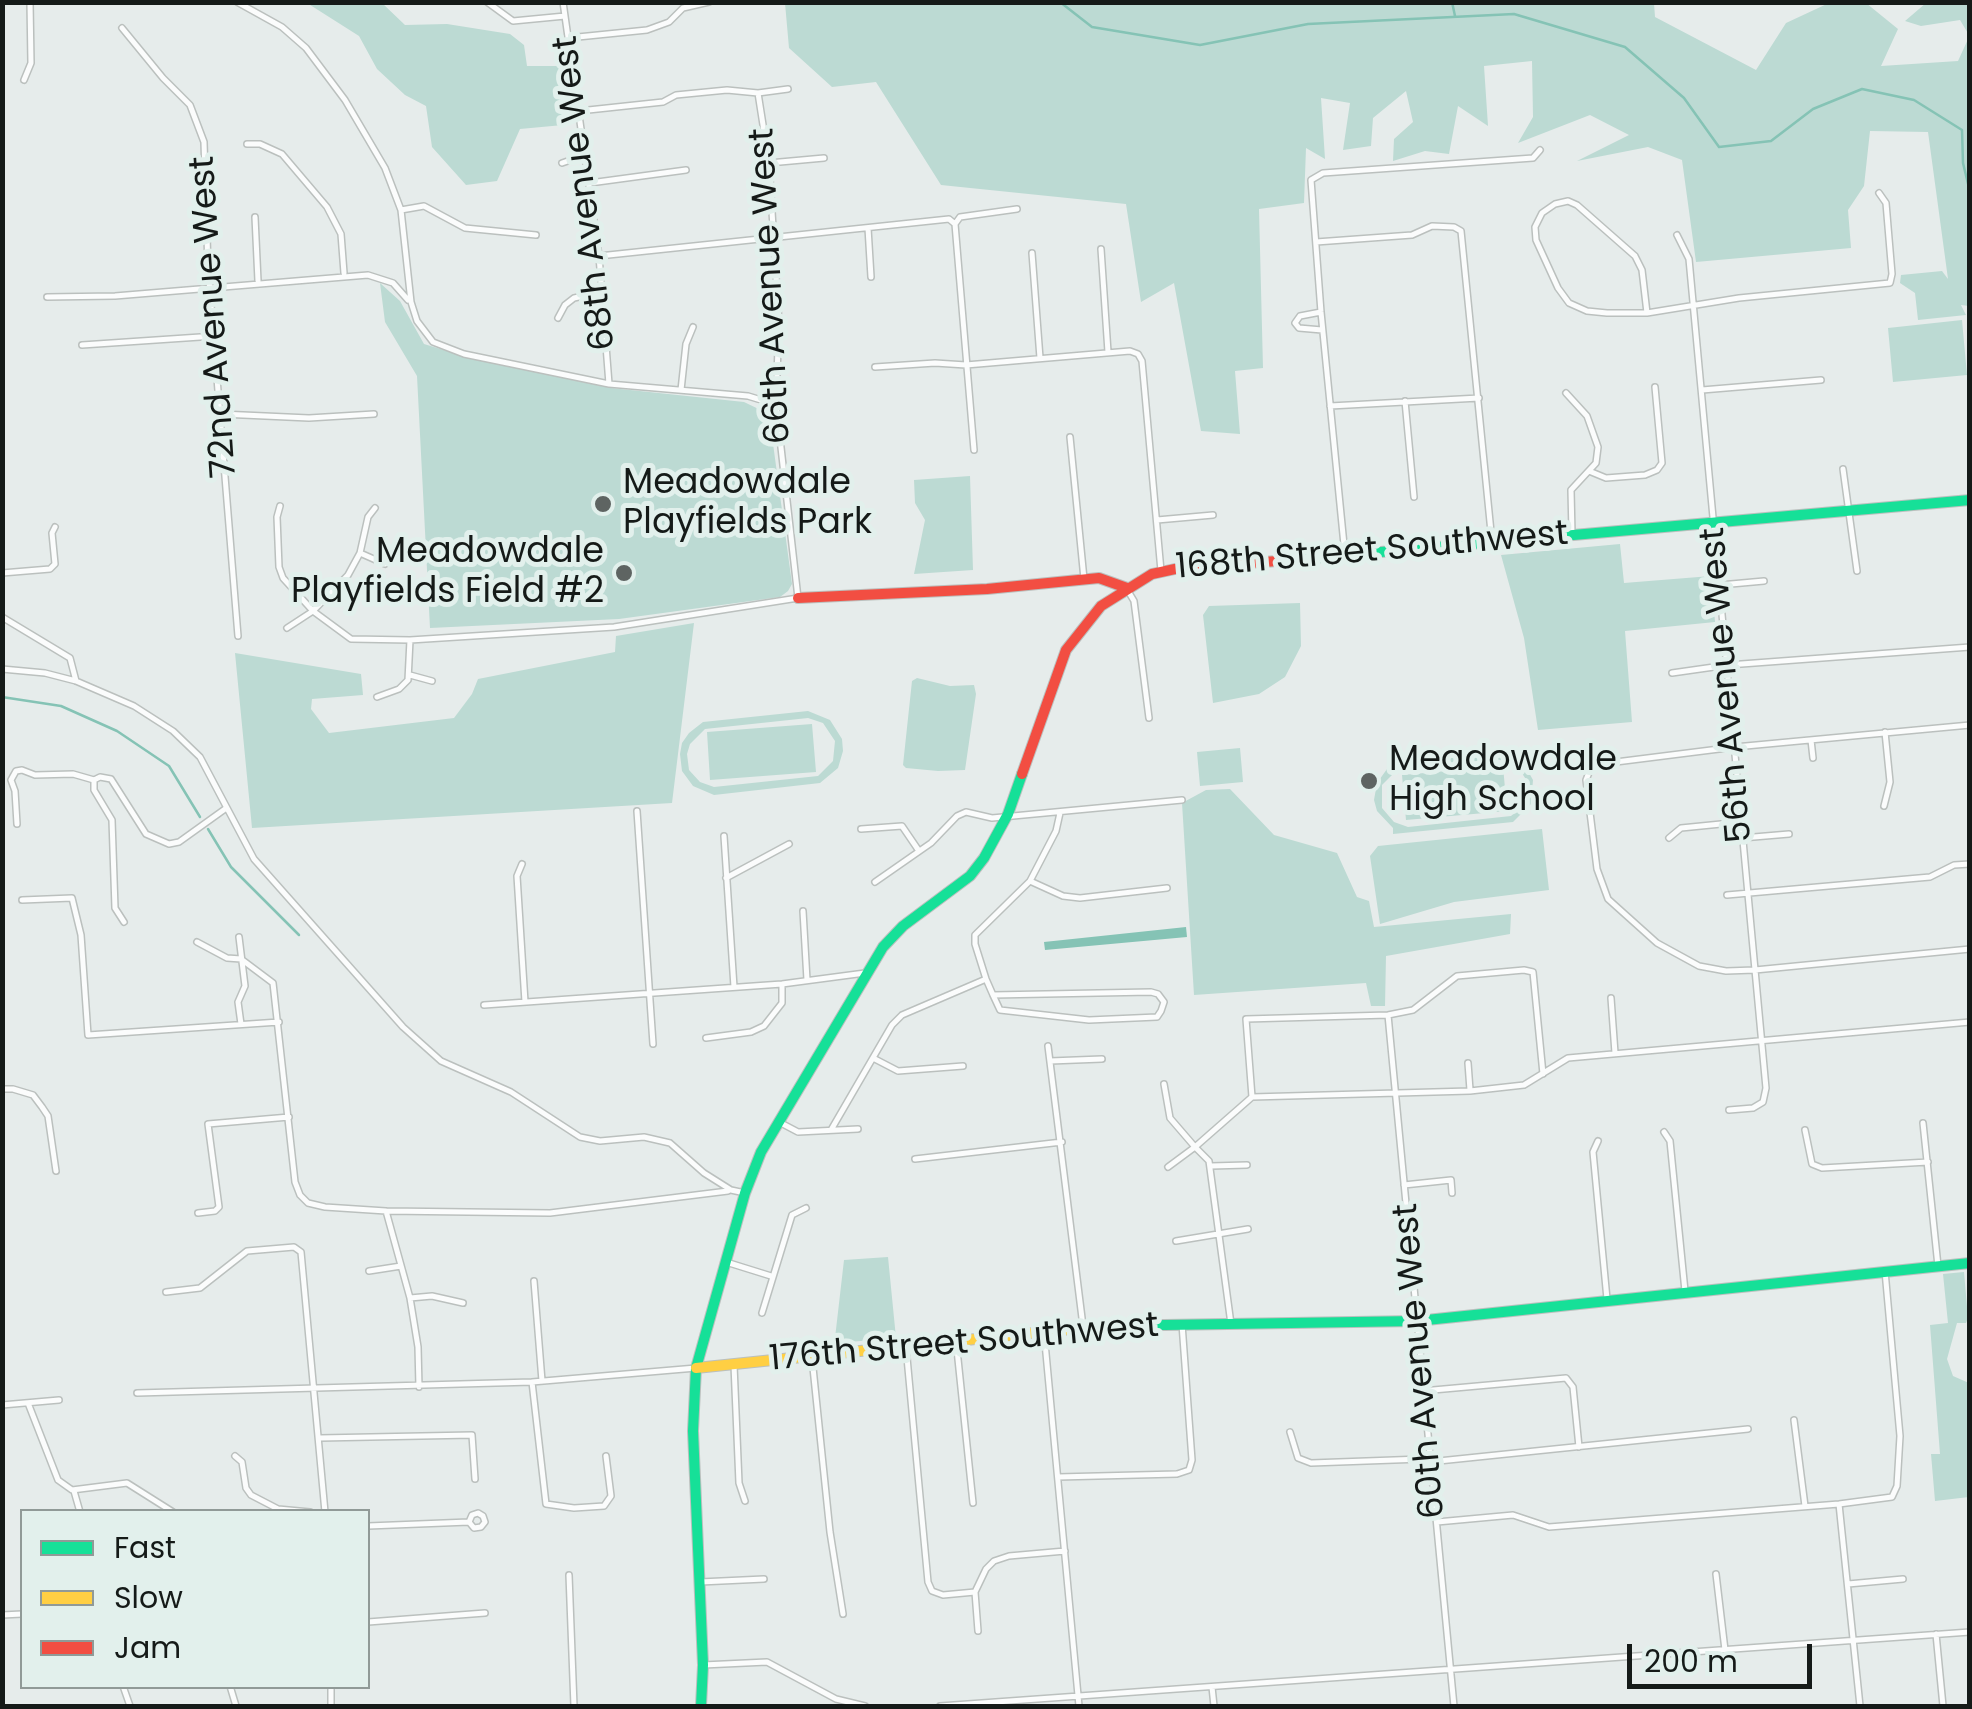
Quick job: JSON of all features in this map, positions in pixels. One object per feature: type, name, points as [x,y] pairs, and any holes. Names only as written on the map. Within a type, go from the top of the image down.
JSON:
[{"type":"main road","name":"168th Street Southwest","points":[[798,598],[987,589],[1100,578],[1127,588],[1161,571],[1970,500]]},
{"type":"main road","points":[[702,1706],[692,1432],[696,1368],[744,1193],[761,1152],[883,947],[903,926],[970,876],[984,858],[1008,814],[1066,650],[1088,619],[1127,588]]},
{"type":"main road","name":"176th Street Southwest","points":[[696,1368],[1084,1326],[1417,1321],[1970,1263]]},
{"type":"street","points":[[24,80],[31,62],[30,2]]},
{"type":"street","points":[[237,2],[282,26],[317,60],[385,168],[401,210],[410,302]]},
{"type":"street","points":[[488,2],[513,21],[564,16]]},
{"type":"street","name":"68th Avenue West","points":[[563,2],[599,256],[609,384]]},
{"type":"street","points":[[568,38],[647,30],[669,22],[683,8],[709,2]]},
{"type":"street","name":"72nd Avenue West","points":[[122,28],[190,105],[199,121],[206,155],[208,268],[238,636]]},
{"type":"street","points":[[579,111],[727,90],[758,93],[788,88]]},
{"type":"street","name":"66th Avenue West","points":[[758,93],[775,238],[779,324],[776,399],[772,403],[778,425],[798,598]]},
{"type":"street","points":[[247,144],[271,147],[282,154],[327,207],[341,234],[344,275]]},
{"type":"street","points":[[1346,556],[1322,330],[1312,180],[1316,175],[1533,158],[1540,150]]},
{"type":"street","points":[[562,163],[585,155]]},
{"type":"street","points":[[768,163],[824,158]]},
{"type":"street","points":[[589,183],[686,170]]},
{"type":"street","points":[[1647,312],[1642,270],[1635,256],[1578,204],[1554,204],[1542,213],[1536,240],[1558,288],[1570,303],[1607,313],[1647,312],[1890,283],[1886,203],[1880,193]]},
{"type":"street","points":[[401,210],[424,206],[466,228],[536,235]]},
{"type":"street","points":[[974,450],[955,224],[960,217],[1017,209]]},
{"type":"street","points":[[255,218],[258,281]]},
{"type":"street","points":[[599,256],[948,220],[955,224]]},
{"type":"street","points":[[1316,242],[1412,235],[1432,226],[1461,231],[1492,542]]},
{"type":"street","points":[[868,228],[871,277]]},
{"type":"street","name":"56th Avenue West","points":[[1677,236],[1689,258],[1766,1088],[1763,1102],[1753,1108],[1728,1110]]},
{"type":"street","points":[[1101,249],[1108,352]]},
{"type":"street","points":[[1032,253],[1040,358]]},
{"type":"street","points":[[47,297],[115,296],[344,275],[382,277],[394,283],[410,302],[423,332],[448,349],[609,384],[748,396],[772,403]]},
{"type":"street","points":[[558,318],[574,298],[602,292]]},
{"type":"street","points":[[1321,312],[1300,316],[1295,323],[1299,328],[1322,330]]},
{"type":"street","points":[[681,390],[686,344],[693,327]]},
{"type":"street","points":[[82,346],[215,336]]},
{"type":"street","points":[[875,367],[935,362],[966,365],[1108,352],[1138,354],[1142,361],[1161,571]]},
{"type":"street","points":[[1702,390],[1821,380]]},
{"type":"street","points":[[1588,472],[1606,478],[1645,475],[1657,470],[1662,463],[1654,386]]},
{"type":"street","points":[[1566,393],[1587,416],[1596,437],[1596,462],[1571,490],[1572,534]]},
{"type":"street","points":[[1330,406],[1479,398]]},
{"type":"street","points":[[1406,402],[1414,498]]},
{"type":"street","points":[[220,414],[309,418],[374,414]]},
{"type":"street","points":[[1070,437],[1084,579]]},
{"type":"street","points":[[1843,469],[1857,571]]},
{"type":"street","name":"168th Street Southwest","points":[[280,506],[276,516],[280,567],[289,588],[351,639],[410,640],[614,627],[798,598]]},
{"type":"street","points":[[287,628],[313,611],[348,575],[360,554],[368,517],[375,508]]},
{"type":"street","points":[[1157,520],[1213,515]]},
{"type":"street","points":[[2,574],[50,569],[55,564],[55,527]]},
{"type":"street","points":[[360,554],[385,564]]},
{"type":"street","points":[[1720,585],[1764,581]]},
{"type":"street","points":[[1127,588],[1134,600],[1149,718]]},
{"type":"street","points":[[2,617],[70,658],[76,681]]},
{"type":"street","points":[[377,697],[398,690],[410,675],[410,640]]},
{"type":"street","points":[[1672,674],[1970,646]]},
{"type":"street","points":[[2,668],[76,681],[134,706],[173,732],[200,757],[254,859],[404,1026],[441,1061],[511,1092],[580,1137],[600,1141],[644,1137],[670,1143],[731,1190]]},
{"type":"street","points":[[410,675],[432,681]]},
{"type":"street","points":[[1970,725],[1592,765],[1586,780],[1600,883],[1608,899],[1678,956],[1712,969],[1755,970],[1970,949]]},
{"type":"street","points":[[1884,806],[1890,782],[1885,732]]},
{"type":"street","points":[[1811,740],[1812,758]]},
{"type":"street","points":[[17,824],[11,780],[16,771],[111,779],[146,834],[168,844],[179,842],[225,809]]},
{"type":"street","points":[[94,780],[94,790],[112,820],[115,908],[124,922]]},
{"type":"street","points":[[875,882],[966,812],[992,818],[1182,800]]},
{"type":"street","points":[[638,811],[652,1044]]},
{"type":"street","points":[[994,994],[1151,992],[1164,1002],[1157,1018],[1089,1020],[1000,1010],[986,979],[975,935],[1030,882],[1056,831],[1060,813]]},
{"type":"street","points":[[1669,838],[1682,828],[1740,822]]},
{"type":"street","points":[[861,829],[902,826],[919,851]]},
{"type":"street","points":[[1742,838],[1788,834]]},
{"type":"street","points":[[724,836],[734,986]]},
{"type":"street","points":[[726,878],[789,844]]},
{"type":"street","points":[[522,864],[517,876],[525,1002]]},
{"type":"street","points":[[1727,895],[1930,877],[1954,865],[1970,864]]},
{"type":"street","points":[[1030,882],[1063,896],[1080,898],[1167,888]]},
{"type":"street","points":[[22,900],[72,898],[81,935],[88,1035],[279,1022]]},
{"type":"street","points":[[803,911],[807,980]]},
{"type":"street","points":[[238,937],[245,986],[238,1002],[241,1024]]},
{"type":"street","points":[[197,942],[227,958],[241,959],[273,983],[296,1182],[300,1195],[308,1202],[325,1207],[386,1211],[550,1213],[731,1190],[744,1193]]},
{"type":"street","points":[[1252,1097],[1246,1019],[1388,1015],[1413,1010],[1457,976],[1533,972],[1543,1074]]},
{"type":"street","points":[[484,1005],[782,984],[865,974]]},
{"type":"street","points":[[831,1130],[892,1025],[902,1015],[986,979]]},
{"type":"street","points":[[1435,982],[1441,988]]},
{"type":"street","points":[[706,1038],[751,1032],[764,1026],[782,1003],[782,984]]},
{"type":"street","points":[[1611,998],[1616,1053]]},
{"type":"street","name":"60th Avenue West","points":[[1388,1015],[1454,1706]]},
{"type":"street","points":[[1168,1167],[1252,1097],[1470,1091],[1524,1085],[1568,1058],[1970,1022]]},
{"type":"street","points":[[1048,1046],[1084,1326]]},
{"type":"street","points":[[872,1058],[898,1071],[963,1066]]},
{"type":"street","points":[[1050,1061],[1102,1059]]},
{"type":"street","points":[[1468,1063],[1470,1091]]},
{"type":"street","points":[[1164,1084],[1170,1118],[1211,1166],[1231,1324]]},
{"type":"street","points":[[2,1090],[13,1089],[33,1096],[48,1116],[56,1170]]},
{"type":"street","points":[[198,1213],[219,1207],[208,1124],[289,1117]]},
{"type":"street","points":[[779,1122],[798,1132],[858,1130]]},
{"type":"street","points":[[1923,1123],[1938,1266]]},
{"type":"street","points":[[1805,1130],[1812,1164],[1822,1168],[1928,1162]]},
{"type":"street","points":[[1664,1132],[1670,1142],[1685,1291]]},
{"type":"street","points":[[915,1160],[1062,1142]]},
{"type":"street","points":[[1598,1142],[1594,1152],[1606,1299]]},
{"type":"street","points":[[1211,1166],[1247,1164]]},
{"type":"street","points":[[1404,1185],[1451,1180],[1452,1193]]},
{"type":"street","points":[[762,1313],[792,1214],[806,1208]]},
{"type":"street","points":[[386,1211],[410,1298],[418,1347],[419,1387]]},
{"type":"street","points":[[1176,1241],[1248,1230]]},
{"type":"street","points":[[166,1292],[200,1288],[247,1251],[294,1247],[301,1252],[325,1509]]},
{"type":"street","points":[[725,1262],[771,1276]]},
{"type":"street","points":[[369,1271],[400,1266]]},
{"type":"street","points":[[1436,1522],[1513,1515],[1549,1527],[1839,1504],[1892,1496],[1897,1486],[1900,1436],[1885,1271]]},
{"type":"street","points":[[534,1281],[542,1382]]},
{"type":"street","points":[[410,1298],[432,1296],[462,1303]]},
{"type":"street","points":[[1058,1477],[1177,1474],[1189,1470],[1192,1460],[1182,1324]]},
{"type":"street","points":[[1044,1329],[1079,1706]]},
{"type":"street","points":[[956,1340],[973,1504]]},
{"type":"street","points":[[906,1347],[928,1582],[932,1591],[943,1595],[975,1592]]},
{"type":"street","points":[[812,1358],[842,1614]]},
{"type":"street","points":[[734,1365],[739,1483],[745,1501]]},
{"type":"street","name":"176th Street Southwest","points":[[137,1393],[542,1382],[696,1368]]},
{"type":"street","points":[[1422,1392],[1558,1377],[1569,1380],[1579,1447]]},
{"type":"street","points":[[532,1382],[546,1504],[574,1508],[604,1506],[611,1496],[606,1456]]},
{"type":"street","points":[[2,1405],[59,1400]]},
{"type":"street","points":[[28,1403],[58,1480],[73,1490],[79,1509]]},
{"type":"street","points":[[1794,1420],[1804,1506]]},
{"type":"street","points":[[1290,1432],[1296,1455],[1306,1463],[1422,1459],[1429,1462],[1748,1429]]},
{"type":"street","points":[[320,1438],[472,1435],[475,1479]]},
{"type":"street","points":[[235,1456],[242,1462],[246,1488],[275,1509]]},
{"type":"street","points":[[73,1490],[127,1483],[167,1509]]},
{"type":"street","points":[[1839,1504],[1860,1706]]},
{"type":"street","points":[[370,1526],[469,1522]]},
{"type":"street","points":[[978,1630],[975,1592],[994,1561],[1065,1551]]},
{"type":"street","points":[[1716,1574],[1724,1650]]},
{"type":"street","points":[[568,1575],[574,1706]]},
{"type":"street","points":[[700,1582],[764,1579]]},
{"type":"street","points":[[1848,1584],[1903,1579]]},
{"type":"street","points":[[370,1622],[484,1613]]},
{"type":"street","points":[[940,1706],[1970,1632]]},
{"type":"street","points":[[1936,1634],[1943,1706]]},
{"type":"street","points":[[703,1666],[767,1662],[836,1699],[865,1706]]},
{"type":"street","points":[[1212,1688],[1214,1706]]},
{"type":"shaded area","points":[[307,3],[382,3],[405,25],[447,24],[510,34],[524,45],[527,66],[565,66],[563,125],[520,129],[497,181],[466,185],[432,147],[426,106],[405,95],[377,69],[359,36]]},
{"type":"shaded area","points":[[785,3],[1654,3],[1655,17],[1756,70],[1786,23],[1829,3],[1866,3],[1898,29],[1881,66],[1958,61],[1969,37],[1969,306],[1961,305],[1966,315],[1918,320],[1915,293],[1900,283],[1901,275],[1942,271],[1948,279],[1928,132],[1870,131],[1864,186],[1848,210],[1851,248],[1696,262],[1682,160],[1648,147],[1577,161],[1629,135],[1590,115],[1518,143],[1533,117],[1532,61],[1484,66],[1488,126],[1458,106],[1449,154],[1425,151],[1393,161],[1394,139],[1413,122],[1406,91],[1373,118],[1371,146],[1343,150],[1350,103],[1321,98],[1325,159],[1306,148],[1304,203],[1259,209],[1263,368],[1235,371],[1240,434],[1201,431],[1174,283],[1141,302],[1126,204],[941,185],[876,82],[832,87],[789,48]]},
{"type":"shaded area","points":[[1926,3],[1969,3],[1969,35],[1960,20],[1921,26],[1905,21]]},
{"type":"shaded area","name":"Meadowdale Playfields Park","points":[[380,283],[400,301],[424,344],[477,360],[611,388],[744,402],[769,414],[792,584],[788,591],[780,597],[619,619],[430,628],[417,376],[385,322]]},
{"type":"shaded area","points":[[1962,320],[1967,375],[1893,382],[1888,328]]},
{"type":"shaded area","points":[[970,476],[973,570],[914,574],[925,520],[915,503],[914,480]]},
{"type":"shaded area","points":[[1620,544],[1624,583],[1711,576],[1715,622],[1625,631],[1632,722],[1538,730],[1524,638],[1501,555]]},
{"type":"shaded area","points":[[1300,603],[1301,646],[1285,677],[1259,694],[1213,703],[1203,615],[1209,606]]},
{"type":"shaded area","points":[[694,623],[672,803],[252,828],[235,653],[361,674],[363,695],[312,699],[311,709],[329,733],[454,718],[478,679],[615,652],[616,636]]},
{"type":"shaded area","points":[[917,678],[950,686],[974,685],[965,770],[938,771],[903,765],[912,681]]},
{"type":"shaded area","points":[[808,711],[830,720],[842,739],[843,751],[838,768],[820,783],[714,795],[693,786],[682,771],[682,743],[703,722]],"holes":[[[808,718],[823,723],[835,741],[833,761],[818,776],[714,787],[700,782],[689,770],[690,744],[705,729]]]},
{"type":"shaded area","points":[[812,724],[816,772],[710,780],[707,732]]},
{"type":"shaded area","points":[[1240,748],[1243,782],[1200,786],[1197,752]]},
{"type":"shaded area","points":[[1502,753],[1524,764],[1533,780],[1531,804],[1513,822],[1393,834],[1374,800],[1377,783],[1396,763]],"holes":[[[1496,759],[1516,764],[1527,781],[1526,802],[1511,816],[1408,827],[1394,822],[1382,808],[1382,785],[1398,769]]]},
{"type":"shaded area","points":[[1503,766],[1507,811],[1406,820],[1402,775]]},
{"type":"shaded area","points":[[1230,789],[1274,835],[1337,853],[1357,897],[1369,901],[1374,927],[1511,914],[1510,934],[1386,956],[1385,1006],[1371,1006],[1366,983],[1194,995],[1182,803],[1206,790]]},
{"type":"shaded area","points":[[1542,829],[1549,890],[1454,902],[1380,924],[1370,856],[1378,846]]},
{"type":"shaded area","points":[[1186,927],[1187,937],[1045,950],[1044,942]]},
{"type":"shaded area","points":[[888,1257],[896,1338],[837,1343],[844,1260]]},
{"type":"shaded area","points":[[1964,1272],[1968,1318],[1966,1323],[1957,1323],[1947,1359],[1953,1376],[1969,1383],[1969,1497],[1935,1501],[1931,1454],[1940,1454],[1930,1325],[1948,1323],[1943,1274]]},
{"type":"waterway","points":[[1060,2],[1092,27],[1200,45],[1308,24],[1514,14],[1625,47],[1684,98],[1719,147],[1771,141],[1813,109],[1862,89],[1914,100],[1962,130],[1963,163],[1970,192]]},
{"type":"waterway","points":[[1452,2],[1455,16]]},
{"type":"waterway","points":[[2,697],[61,706],[117,731],[169,766],[200,817]]},
{"type":"waterway","points":[[208,829],[231,867],[299,935]]},
{"type":"traffic: fast","points":[[1290,560],[1970,500]]},
{"type":"traffic: fast","points":[[701,1706],[703,1665],[693,1431],[696,1368],[745,1193],[761,1152],[883,947],[903,926],[970,876],[1008,814],[1022,774]]},
{"type":"traffic: fast","points":[[1101,1326],[1417,1321],[1970,1263]]},
{"type":"traffic: slow","points":[[696,1368],[1101,1326]]},
{"type":"traffic: jam","points":[[1022,774],[1066,650],[1101,606],[1152,574],[1290,560]]},
{"type":"traffic: jam","points":[[798,598],[987,589],[1099,578],[1127,588]]},
{"type":"place","name":"Meadowdale Playfields Park","points":[[603,504]]},
{"type":"place","name":"Meadowdale Playfields Field #2","points":[[624,573]]},
{"type":"place","name":"Meadowdale High School","points":[[1369,781]]}]
